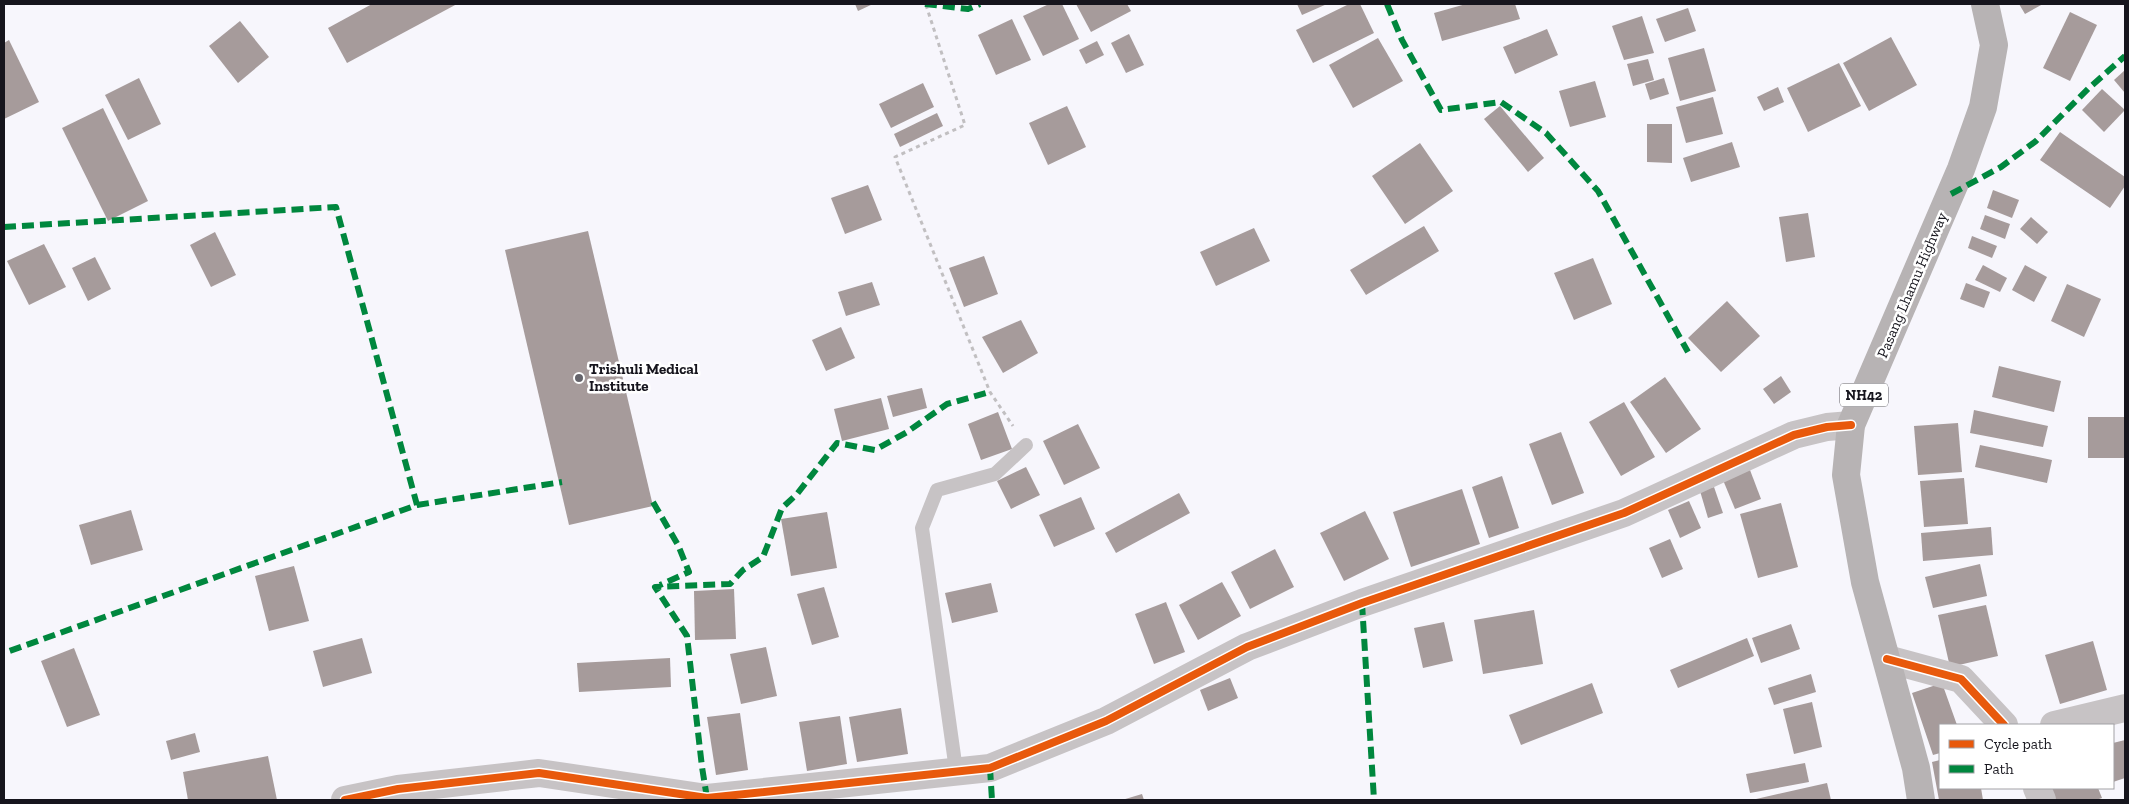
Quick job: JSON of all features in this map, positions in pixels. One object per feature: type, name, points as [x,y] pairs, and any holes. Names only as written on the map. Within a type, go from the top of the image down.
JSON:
[{"type":"main road","name":"Pasang Lhamu Highway","points":[[1921,800],[1916,768],[1865,582],[1846,475],[1851,425],[1962,168],[1983,107],[1994,45],[1985,4]]},
{"type":"street","points":[[345,800],[399,795],[539,773],[707,798],[956,770],[990,768],[1106,721],[1247,647],[1362,603],[1624,513],[1794,435],[1851,425]]},
{"type":"street","points":[[1887,659],[1961,679],[2003,724]]},
{"type":"street","points":[[2058,724],[2125,708]]},
{"type":"lane","points":[[956,770],[922,528],[937,490],[995,474],[1026,445]]},
{"type":"path","points":[[926,5],[965,125],[895,157],[990,392],[1026,445]]},
{"type":"building","points":[[372,4],[457,4],[347,63],[328,28]]},
{"type":"building","points":[[855,4],[873,4],[858,11]]},
{"type":"building","points":[[1049,4],[1062,4],[1079,39],[1043,56],[1023,16]]},
{"type":"building","points":[[1076,4],[1127,4],[1131,11],[1091,32]]},
{"type":"building","points":[[1297,4],[1327,4],[1302,15]]},
{"type":"building","points":[[1349,4],[1360,4],[1374,33],[1313,63],[1296,30]]},
{"type":"building","points":[[1466,4],[1515,4],[1520,19],[1442,41],[1434,13]]},
{"type":"building","points":[[2019,4],[2043,4],[2025,14]]},
{"type":"building","points":[[1688,8],[1696,31],[1665,42],[1656,19]]},
{"type":"building","points":[[2070,12],[2097,25],[2070,81],[2043,68]]},
{"type":"building","points":[[1642,16],[1654,53],[1624,60],[1612,26]]},
{"type":"building","points":[[1012,19],[1031,60],[996,75],[978,35]]},
{"type":"building","points":[[240,21],[269,57],[238,83],[209,46]]},
{"type":"building","points":[[1547,29],[1558,55],[1515,74],[1503,47]]},
{"type":"building","points":[[1129,34],[1144,65],[1126,73],[1111,43]]},
{"type":"building","points":[[1891,37],[1917,85],[1869,111],[1843,63]]},
{"type":"building","points":[[1378,38],[1403,81],[1353,108],[1329,65]]},
{"type":"building","points":[[9,40],[39,102],[4,119],[4,43]]},
{"type":"building","points":[[1097,41],[1104,55],[1086,64],[1079,50]]},
{"type":"building","points":[[1704,48],[1716,91],[1680,101],[1668,58]]},
{"type":"building","points":[[1648,59],[1654,80],[1633,86],[1627,64]]},
{"type":"building","points":[[1839,63],[1861,106],[1808,132],[1787,88]]},
{"type":"building","points":[[2125,70],[2125,93],[2114,80]]},
{"type":"building","points":[[139,78],[161,124],[128,140],[105,95]]},
{"type":"building","points":[[1664,78],[1669,94],[1650,100],[1645,84]]},
{"type":"building","points":[[1595,81],[1606,117],[1570,127],[1559,91]]},
{"type":"building","points":[[923,83],[934,107],[891,128],[879,104]]},
{"type":"building","points":[[1778,87],[1784,102],[1764,111],[1757,97]]},
{"type":"building","points":[[2102,89],[2125,110],[2104,132],[2082,110]]},
{"type":"building","points":[[1713,97],[1723,134],[1686,143],[1676,107]]},
{"type":"building","points":[[1067,106],[1086,147],[1048,165],[1029,123]]},
{"type":"building","points":[[1500,106],[1544,158],[1528,172],[1484,119]]},
{"type":"building","points":[[103,108],[148,201],[108,221],[62,128]]},
{"type":"building","points":[[937,113],[943,126],[900,147],[894,134]]},
{"type":"building","points":[[1647,124],[1672,124],[1672,163],[1647,162]]},
{"type":"building","points":[[2060,132],[2125,177],[2125,186],[2110,208],[2040,160]]},
{"type":"building","points":[[1732,142],[1740,167],[1691,182],[1683,158]]},
{"type":"building","points":[[1420,143],[1453,191],[1405,224],[1372,176]]},
{"type":"building","points":[[868,185],[882,220],[845,234],[831,198]]},
{"type":"building","points":[[1993,190],[2019,200],[2012,218],[1987,208]]},
{"type":"building","points":[[1808,213],[1815,257],[1786,262],[1779,217]]},
{"type":"building","points":[[1985,215],[2010,224],[2005,239],[1980,229]]},
{"type":"building","points":[[2031,217],[2048,232],[2037,244],[2020,229]]},
{"type":"building","points":[[1424,226],[1439,251],[1366,295],[1350,270]]},
{"type":"building","points":[[1254,228],[1270,261],[1216,286],[1200,252]]},
{"type":"building","name":"Trishuli Medical Institute","points":[[588,231],[653,506],[569,525],[505,250]]},
{"type":"building","points":[[215,232],[236,275],[211,287],[190,245]]},
{"type":"building","points":[[1972,236],[1997,246],[1992,258],[1968,248]]},
{"type":"building","points":[[44,244],[66,287],[29,305],[7,261]]},
{"type":"building","points":[[984,256],[998,294],[964,307],[949,268]]},
{"type":"building","points":[[95,257],[111,289],[88,301],[72,268]]},
{"type":"building","points":[[1593,258],[1612,304],[1574,320],[1554,273]]},
{"type":"building","points":[[1983,265],[2007,278],[2000,292],[1975,280]]},
{"type":"building","points":[[2025,265],[2047,277],[2034,302],[2012,290]]},
{"type":"building","points":[[872,282],[880,305],[846,316],[838,292]]},
{"type":"building","points":[[1966,283],[1990,292],[1984,308],[1960,299]]},
{"type":"building","points":[[2067,284],[2101,299],[2084,337],[2051,321]]},
{"type":"building","points":[[1727,301],[1760,336],[1721,372],[1688,338]]},
{"type":"building","points":[[1021,320],[1038,353],[1003,373],[982,337]]},
{"type":"building","points":[[841,327],[855,358],[826,371],[812,340]]},
{"type":"building","points":[[1999,366],[2061,381],[2054,412],[1992,397]]},
{"type":"building","points":[[1781,376],[1791,392],[1774,404],[1763,389]]},
{"type":"building","points":[[1665,377],[1701,429],[1666,453],[1630,402]]},
{"type":"building","points":[[922,388],[927,408],[893,417],[887,396]]},
{"type":"building","points":[[881,398],[889,429],[842,441],[834,409]]},
{"type":"building","points":[[1624,402],[1655,457],[1621,476],[1589,422]]},
{"type":"building","points":[[1974,410],[2048,426],[2043,447],[1970,433]]},
{"type":"building","points":[[998,412],[1012,449],[981,460],[968,424]]},
{"type":"building","points":[[2088,417],[2125,417],[2125,458],[2088,458]]},
{"type":"building","points":[[1958,423],[1962,472],[1918,475],[1914,426]]},
{"type":"building","points":[[1078,424],[1100,468],[1064,485],[1043,441]]},
{"type":"building","points":[[1561,432],[1584,493],[1552,505],[1529,444]]},
{"type":"building","points":[[1980,445],[2052,460],[2047,483],[1975,467]]},
{"type":"building","points":[[1026,467],[1040,495],[1011,509],[997,481]]},
{"type":"building","points":[[1750,470],[1761,499],[1735,509],[1723,480]]},
{"type":"building","points":[[1502,476],[1519,528],[1489,538],[1472,487]]},
{"type":"building","points":[[1964,478],[1968,524],[1924,527],[1920,481]]},
{"type":"building","points":[[1714,487],[1723,513],[1708,518],[1700,491]]},
{"type":"building","points":[[1462,489],[1480,544],[1411,567],[1393,512]]},
{"type":"building","points":[[1179,493],[1190,513],[1116,553],[1105,533]]},
{"type":"building","points":[[1081,497],[1095,529],[1054,547],[1039,515]]},
{"type":"building","points":[[1689,501],[1701,528],[1680,538],[1668,510]]},
{"type":"building","points":[[1781,503],[1798,567],[1758,578],[1740,514]]},
{"type":"building","points":[[131,510],[143,550],[91,565],[79,525]]},
{"type":"building","points":[[1365,511],[1389,559],[1344,581],[1320,533]]},
{"type":"building","points":[[827,512],[837,568],[791,576],[781,519]]},
{"type":"building","points":[[1991,527],[1993,555],[1923,561],[1921,533]]},
{"type":"building","points":[[1670,539],[1683,569],[1662,578],[1649,548]]},
{"type":"building","points":[[1275,549],[1294,587],[1250,609],[1231,572]]},
{"type":"building","points":[[1980,564],[1987,596],[1933,608],[1925,577]]},
{"type":"building","points":[[294,566],[309,621],[269,631],[255,576]]},
{"type":"building","points":[[1222,582],[1241,616],[1198,640],[1179,605]]},
{"type":"building","points":[[991,583],[998,612],[952,623],[945,593]]},
{"type":"building","points":[[824,587],[839,637],[812,645],[797,594]]},
{"type":"building","points":[[734,589],[736,639],[695,640],[694,591]]},
{"type":"building","points":[[1166,602],[1185,652],[1154,664],[1135,614]]},
{"type":"building","points":[[1986,605],[1998,656],[1950,667],[1938,615]]},
{"type":"building","points":[[1534,610],[1543,664],[1483,674],[1474,620]]},
{"type":"building","points":[[1444,622],[1453,661],[1423,668],[1414,628]]},
{"type":"building","points":[[1791,624],[1800,649],[1761,663],[1752,638]]},
{"type":"building","points":[[362,638],[372,673],[323,687],[313,651]]},
{"type":"building","points":[[1747,638],[1754,656],[1678,688],[1670,670]]},
{"type":"building","points":[[2093,641],[2107,690],[2060,704],[2045,655]]},
{"type":"building","points":[[766,647],[777,696],[741,704],[730,654]]},
{"type":"building","points":[[74,648],[100,715],[67,727],[41,661]]},
{"type":"building","points":[[670,658],[671,687],[579,692],[577,663]]},
{"type":"building","points":[[1811,674],[1816,692],[1774,705],[1768,688]]},
{"type":"building","points":[[1230,678],[1238,698],[1208,711],[1200,690]]},
{"type":"building","points":[[1592,683],[1603,713],[1521,745],[1509,715]]},
{"type":"building","points":[[1942,683],[1957,724],[1939,724],[1939,753],[1933,755],[1912,693]]},
{"type":"building","points":[[1812,702],[1822,747],[1794,754],[1783,709]]},
{"type":"building","points":[[901,708],[908,754],[857,762],[849,717]]},
{"type":"building","points":[[740,713],[748,770],[716,775],[707,717]]},
{"type":"building","points":[[840,716],[847,764],[807,771],[799,722]]},
{"type":"building","points":[[195,733],[200,752],[171,760],[166,741]]},
{"type":"building","points":[[2125,740],[2125,778],[2114,782],[2114,743]]},
{"type":"building","points":[[268,756],[277,800],[188,800],[183,772]]},
{"type":"building","points":[[1939,760],[1939,789],[1981,789],[1983,800],[1939,800],[1932,762]]},
{"type":"building","points":[[1805,763],[1809,782],[1750,793],[1746,774]]},
{"type":"building","points":[[1827,783],[1831,800],[1756,800],[1756,799]]},
{"type":"building","points":[[2049,789],[2098,789],[2102,798],[2096,800],[2054,800]]},
{"type":"building","points":[[1142,794],[1144,800],[1122,800]]},
{"type":"marked path","points":[[925,4],[968,9],[980,4]]},
{"type":"marked path","points":[[1387,4],[1402,40],[1441,110],[1501,102],[1546,133],[1598,191],[1688,352]]},
{"type":"marked path","points":[[1951,194],[2001,167],[2036,141],[2089,88],[2125,56]]},
{"type":"marked path","points":[[4,227],[336,207],[417,505],[4,653]]},
{"type":"marked path","points":[[707,798],[687,636],[655,587],[730,584],[743,570],[763,557],[782,508],[797,494],[837,443],[875,450],[907,432],[947,404],[990,392]]},
{"type":"marked path","points":[[417,505],[562,482]]},
{"type":"marked path","points":[[653,502],[678,545],[689,572],[660,585]]},
{"type":"marked path","points":[[1362,603],[1374,800]]},
{"type":"marked path","points":[[990,768],[992,800]]},
{"type":"cycle path","points":[[345,800],[398,789],[539,773],[707,798],[990,768],[1106,721],[1247,647],[1362,603],[1624,513],[1794,435],[1827,427],[1851,425]]},
{"type":"cycle path","points":[[1887,659],[1961,679],[2003,724]]},
{"type":"place","name":"Trishuli Medical Institute","points":[[579,378]]}]
